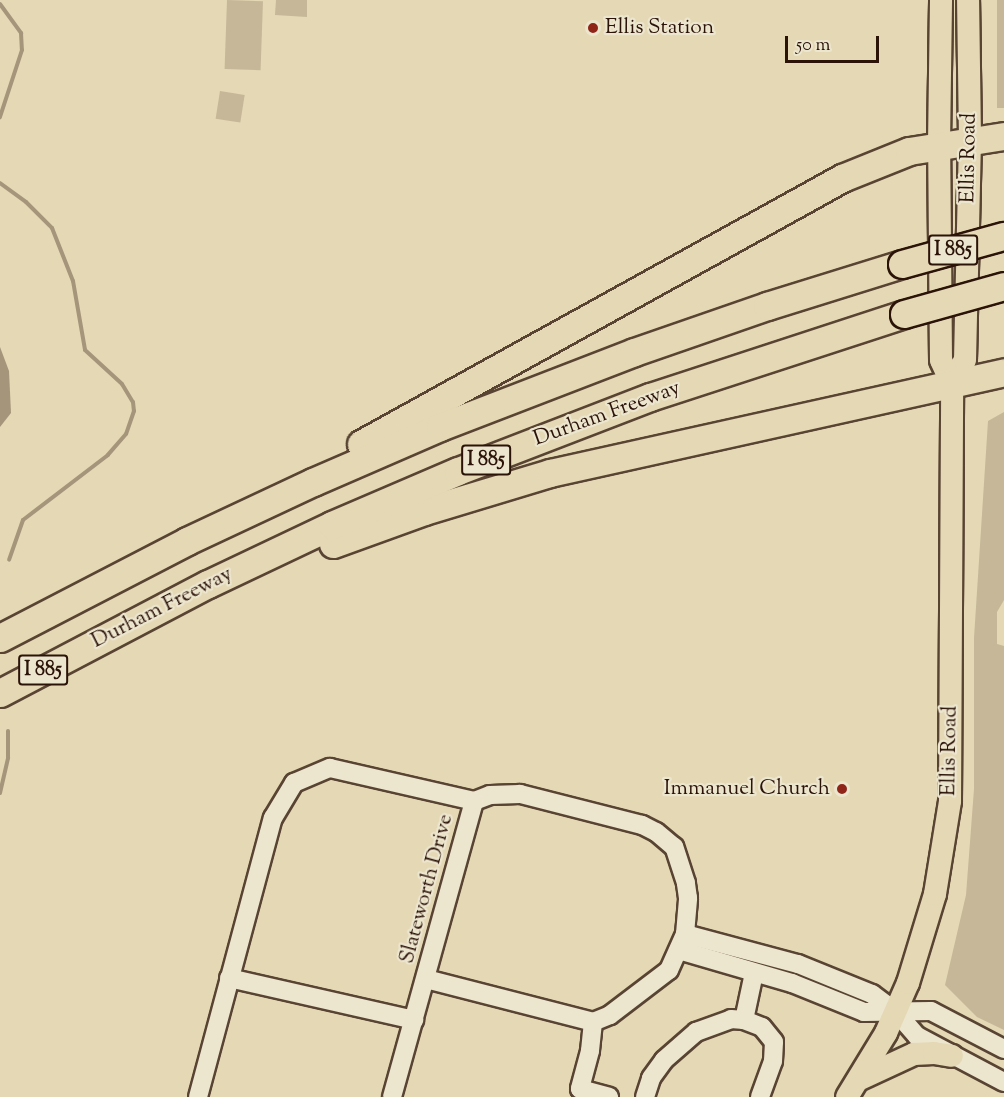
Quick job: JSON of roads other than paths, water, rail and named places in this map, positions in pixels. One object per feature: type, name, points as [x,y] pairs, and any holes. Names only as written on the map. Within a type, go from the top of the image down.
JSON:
[{"type":"highway","points":[[187,541],[812,192],[890,157],[939,145],[1004,136]]},
{"type":"highway","name":"I 885","points":[[0,638],[187,541],[377,453],[538,388],[700,329],[902,264],[1004,236]]},
{"type":"highway","name":"Durham Freeway","points":[[0,693],[85,646],[270,554],[469,467],[672,389],[904,314],[1004,286]]},
{"type":"highway","points":[[85,646],[288,561],[487,491],[614,458],[1004,372]]},
{"type":"main road","name":"Ellis Road","points":[[853,1088],[896,1012],[920,948],[935,894],[950,801],[952,384],[941,360],[939,145],[941,0]]},
{"type":"main road","name":"Ellis Road","points":[[952,384],[965,360],[970,140],[968,0]]},
{"type":"main road","points":[[853,1088],[914,1054],[934,1053],[952,1056]]},
{"type":"street","name":"Slateworth Drive","points":[[198,1097],[273,818],[294,783],[330,768],[474,801],[392,1097]]},
{"type":"street","points":[[426,979],[592,1022],[610,1015],[669,970],[682,942],[688,898],[686,883],[674,847],[656,832],[642,825],[519,794],[490,795],[474,801]]},
{"type":"street","points":[[682,942],[798,964],[872,994],[896,1012],[917,1035],[952,1056],[999,1079],[999,1097]]},
{"type":"street","points":[[682,942],[754,973],[792,983],[864,1012],[931,1011],[1004,1049]]},
{"type":"street","points":[[744,1020],[754,973]]},
{"type":"street","points":[[229,978],[414,1020]]},
{"type":"street","points":[[645,1097],[656,1068],[696,1032],[722,1021],[744,1020],[762,1027],[774,1042],[773,1061],[760,1097]]},
{"type":"street","points":[[592,1022],[590,1051],[580,1089],[609,1097]]},
{"type":"waterway","points":[[0,4],[21,33],[22,50],[0,117]]},
{"type":"waterway","points":[[0,183],[26,202],[52,228],[73,281],[85,350],[122,384],[133,402],[134,411],[126,434],[108,455],[23,520],[9,560]]},
{"type":"waterway","points":[[0,793],[8,758],[8,731]]},
{"type":"place","name":"Ellis Station","points":[[593,28]]},
{"type":"place","name":"Immanuel Church","points":[[842,789]]}]
